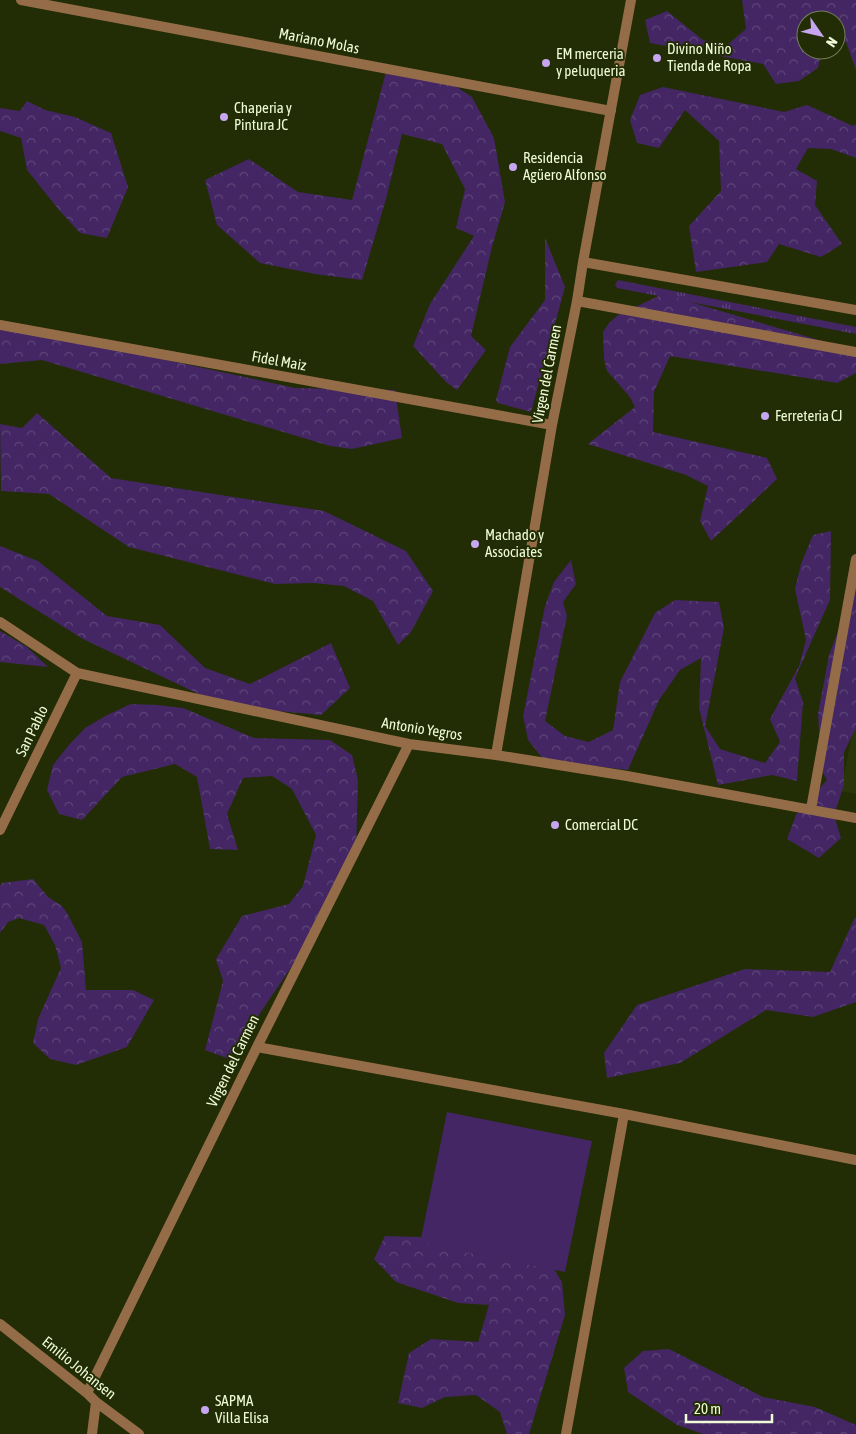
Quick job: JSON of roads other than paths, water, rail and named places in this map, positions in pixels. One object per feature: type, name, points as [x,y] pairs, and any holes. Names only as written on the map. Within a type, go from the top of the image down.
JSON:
[{"type":"street","name":"Mariano Molas","points":[[22,0],[611,111]]},
{"type":"street","name":"Virgen del Carmen","points":[[496,755],[552,425],[577,301],[632,0]]},
{"type":"street","points":[[583,262],[856,310]]},
{"type":"street","points":[[577,301],[856,352]]},
{"type":"street","name":"Fidel Maiz","points":[[0,325],[552,425]]},
{"type":"street","points":[[811,810],[856,558]]},
{"type":"street","name":"Antonio Yegros","points":[[0,622],[77,673],[409,744],[496,755],[856,818]]},
{"type":"street","name":"San Pablo","points":[[0,830],[77,673]]},
{"type":"street","name":"Virgen del Carmen","points":[[87,1393],[409,744]]},
{"type":"street","points":[[257,1047],[624,1114],[856,1160]]},
{"type":"street","points":[[566,1434],[624,1114]]},
{"type":"street","name":"Emilio Johansen","points":[[0,1324],[96,1402],[139,1434]]},
{"type":"street","points":[[92,1434],[96,1402]]},
{"type":"place","name":"Divino Niño Tienda de Ropa","points":[[657,58]]},
{"type":"place","name":"EM merceria y peluqueria","points":[[546,63]]},
{"type":"place","name":"Chaperia y Pintura JC","points":[[224,117]]},
{"type":"place","name":"Residencia Agüero Alfonso","points":[[513,167]]},
{"type":"place","name":"Ferreteria CJ","points":[[765,416]]},
{"type":"place","name":"Machado y Associates","points":[[475,544]]},
{"type":"place","name":"Comercial DC","points":[[555,825]]},
{"type":"place","name":"SAPMA Villa Elisa","points":[[205,1410]]}]
